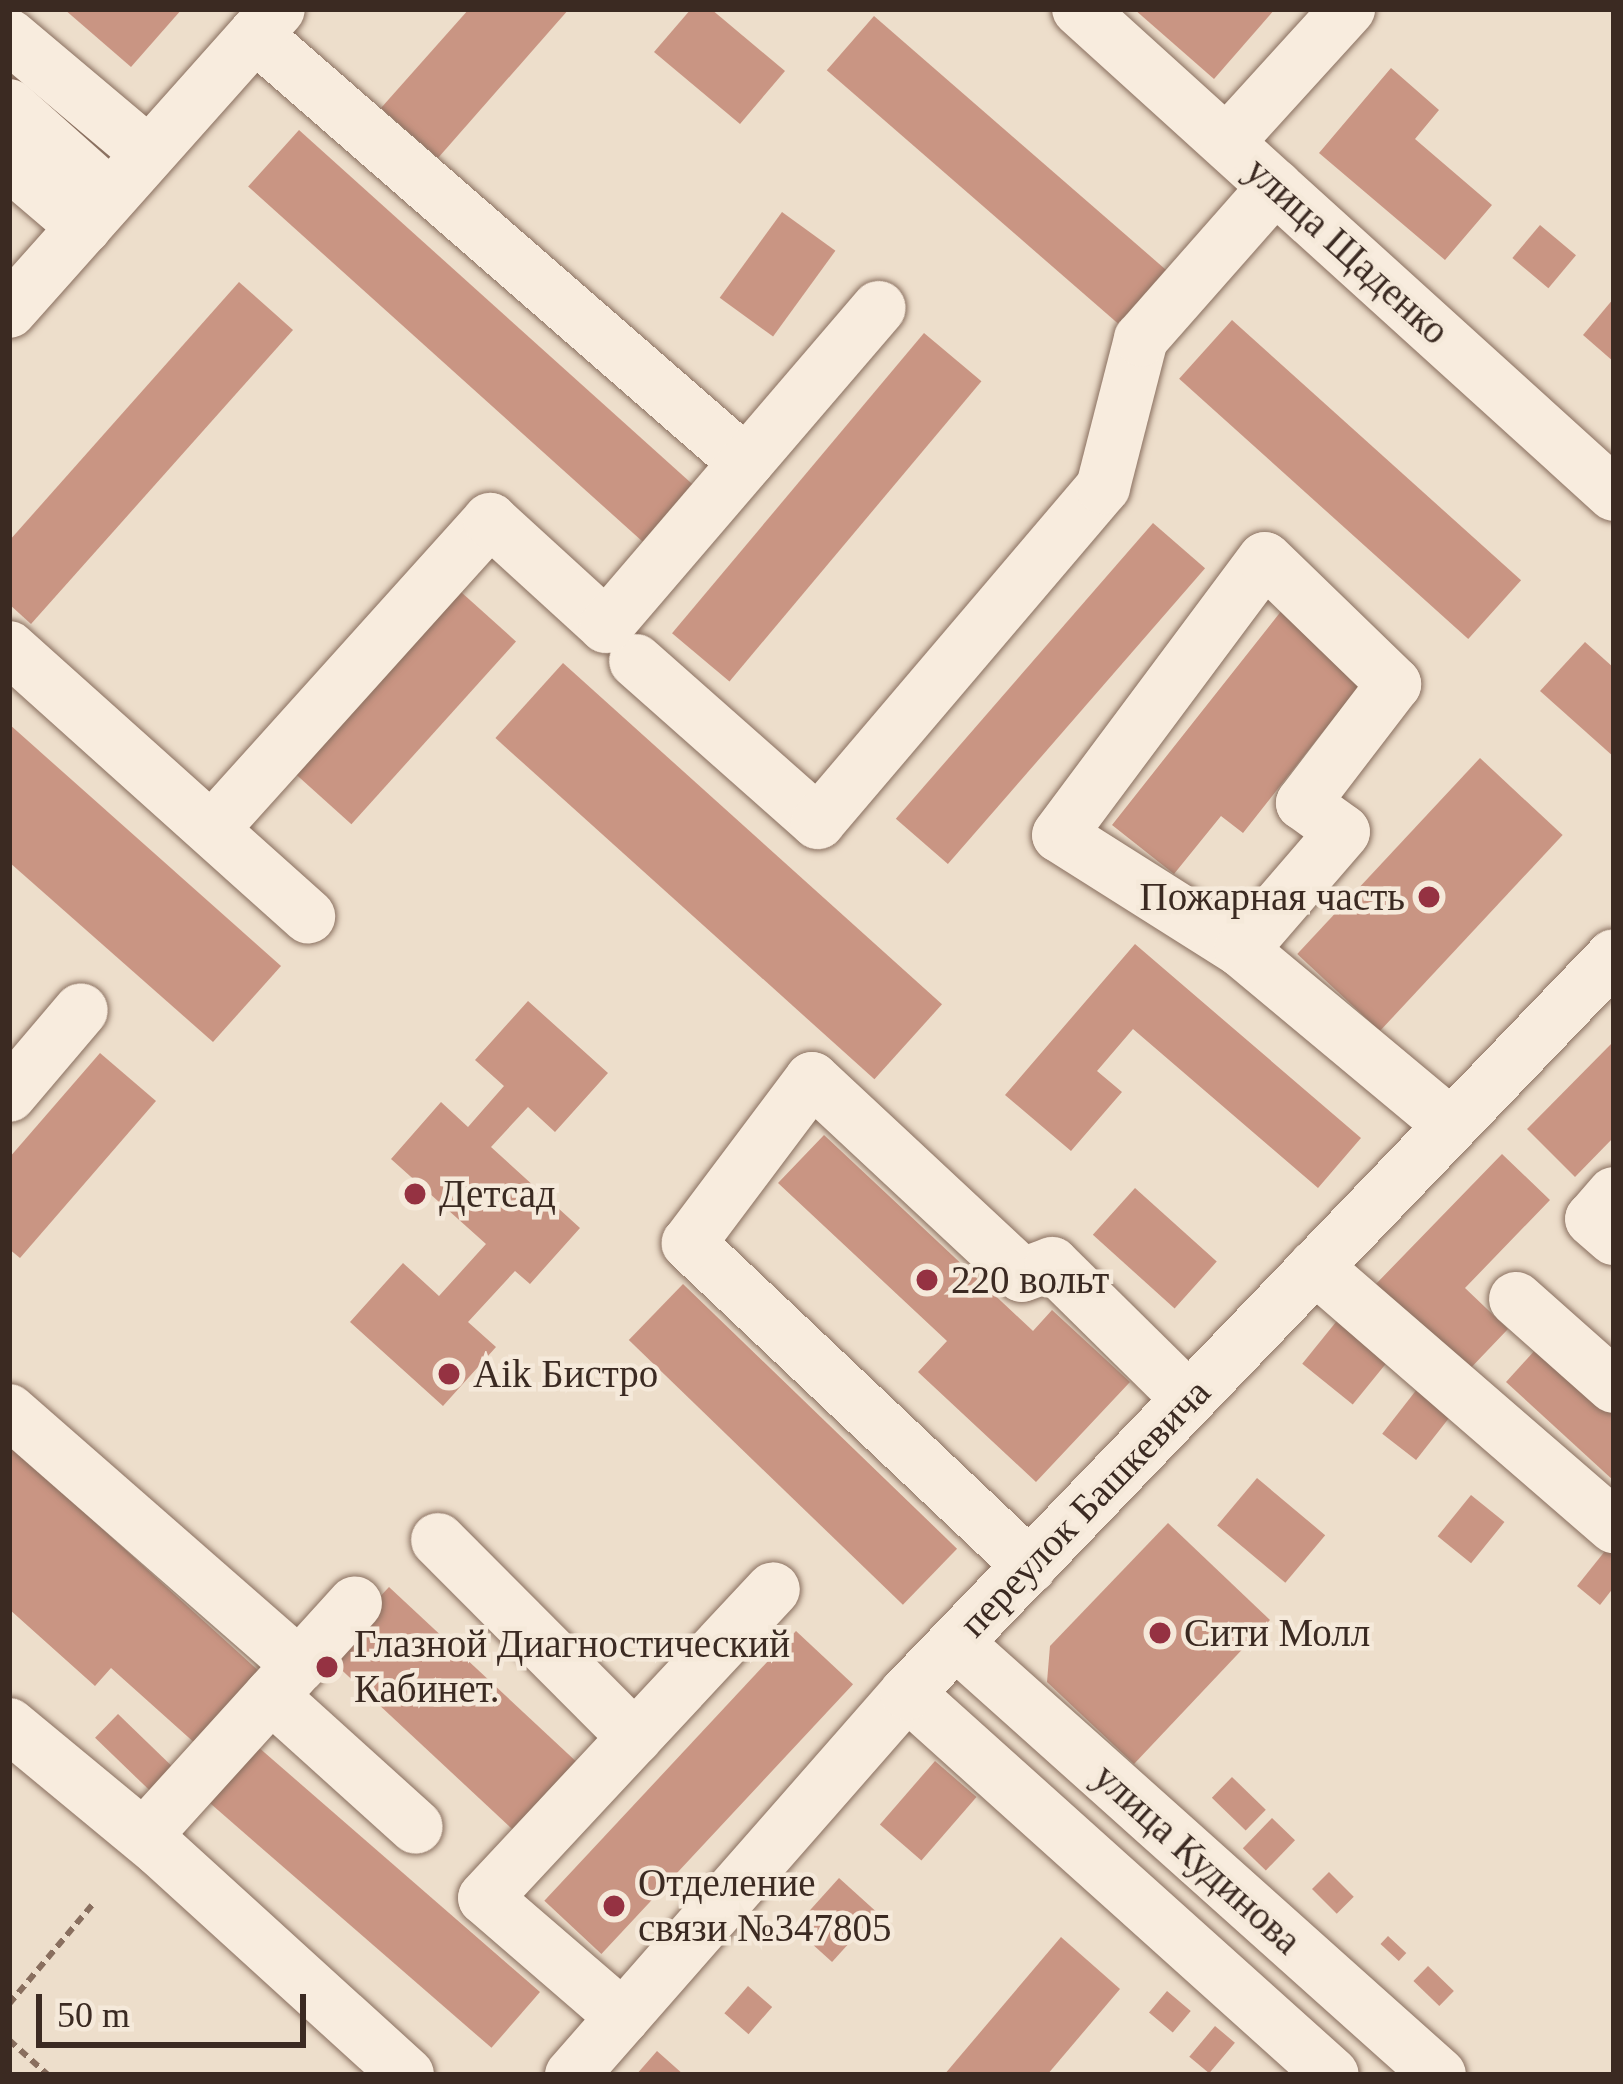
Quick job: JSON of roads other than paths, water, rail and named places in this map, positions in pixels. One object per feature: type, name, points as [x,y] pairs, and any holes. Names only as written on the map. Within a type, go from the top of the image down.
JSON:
[{"type":"street","points":[[9,19],[18,9]]},
{"type":"street","name":"улица Щаденко","points":[[1079,9],[1614,494]]},
{"type":"street","points":[[1227,142],[1348,9]]},
{"type":"street","points":[[9,311],[266,22],[746,463]]},
{"type":"street","points":[[9,36],[148,153]]},
{"type":"street","points":[[9,106],[97,212]]},
{"type":"street","points":[[9,164],[97,212]]},
{"type":"street","points":[[636,661],[818,822],[1102,487],[1141,339],[1275,187]]},
{"type":"street","points":[[212,829],[490,520],[605,626],[879,308]]},
{"type":"street","points":[[1241,950],[1343,832],[1303,803],[1394,684],[1265,559],[1059,835],[1241,950],[1449,1123]]},
{"type":"street","points":[[9,648],[308,916]]},
{"type":"street","name":"переулок Башкевича","points":[[572,2075],[907,1693],[1614,956]]},
{"type":"street","points":[[9,1095],[82,1010]]},
{"type":"street","points":[[1030,1566],[689,1243],[812,1079],[1022,1275],[1052,1264],[1189,1399]]},
{"type":"street","points":[[1614,1194],[1592,1219],[1614,1238]]},
{"type":"street","points":[[1315,1267],[1614,1526]]},
{"type":"street","points":[[1516,1299],[1614,1386]]},
{"type":"street","points":[[9,1412],[285,1680],[416,1827]]},
{"type":"street","points":[[438,1540],[635,1738]]},
{"type":"street","points":[[623,2017],[485,1898],[773,1589]]},
{"type":"street","points":[[144,1836],[356,1603]]},
{"type":"street","name":"улица Кудинова","points":[[956,1643],[1438,2075]]},
{"type":"street","name":"улица Кудинова","points":[[907,1693],[1332,2075]]},
{"type":"street","points":[[9,1725],[144,1836],[407,2075]]},
{"type":"place","name":"Пожарная часть","points":[[1429,897]]},
{"type":"place","name":"Детсад","points":[[415,1194]]},
{"type":"place","name":"220 вольт","points":[[927,1280]]},
{"type":"place","name":"Aik Бистро","points":[[449,1374]]},
{"type":"place","name":"Сити Молл","points":[[1160,1633]]},
{"type":"place","name":"Глазной Диагностический Кабинет.","points":[[327,1667]]},
{"type":"place","name":"Отделение связи №347805","points":[[614,1906]]}]
